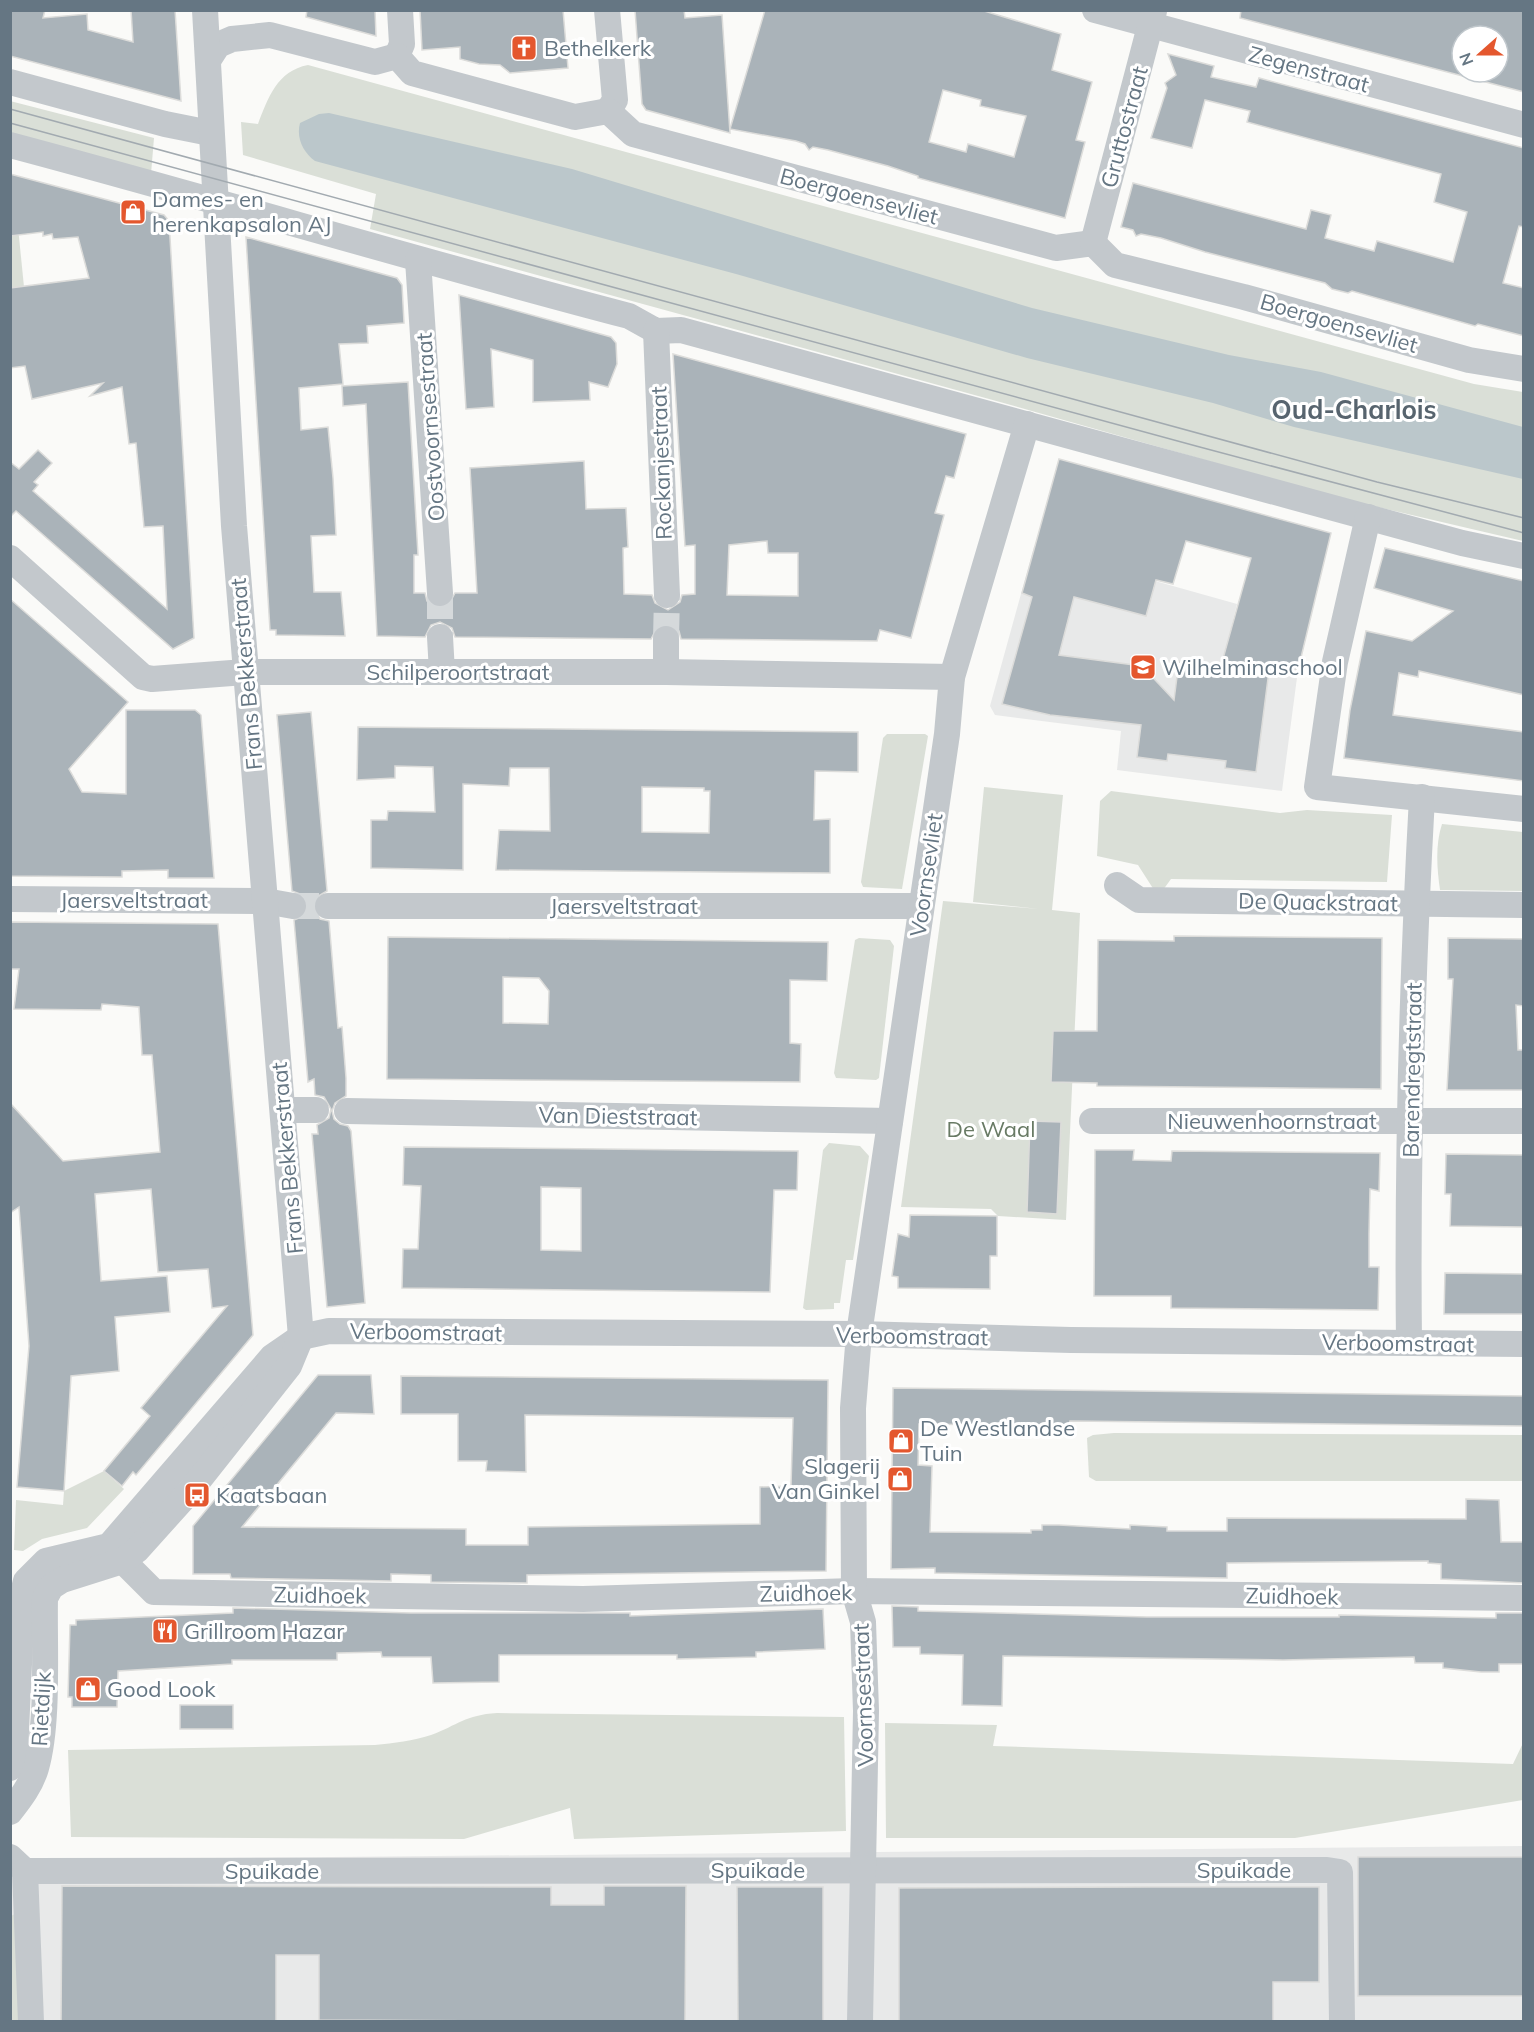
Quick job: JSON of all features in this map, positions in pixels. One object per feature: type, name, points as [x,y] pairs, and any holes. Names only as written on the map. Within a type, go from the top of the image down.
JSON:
[{"type":"street","name":"Frans Bekkerstraat","points":[[205,10],[209,59],[210,133],[245,672],[284,1110],[301,1337]]},
{"type":"street","points":[[397,56],[402,44],[400,10]]},
{"type":"street","points":[[397,56],[412,73],[575,117],[608,111],[615,100],[607,10]]},
{"type":"street","name":"Zegenstraat","points":[[1095,10],[1153,18],[1524,125]]},
{"type":"street","name":"Gruttostraat","points":[[1093,243],[1153,18]]},
{"type":"street","points":[[209,59],[219,45],[232,39],[270,35],[375,62],[397,56]]},
{"type":"street","points":[[10,82],[165,124],[210,133]]},
{"type":"street","name":"Boergoensevliet","points":[[608,111],[633,134],[1056,248],[1093,243],[1115,265],[1244,297],[1469,360],[1524,369]]},
{"type":"street","points":[[10,145],[215,200],[418,260],[629,316],[656,331],[681,330],[1462,543],[1524,556]]},
{"type":"street","name":"Oostvoornsestraat","points":[[418,260],[440,593]]},
{"type":"street","name":"Rockanjestraat","points":[[656,331],[667,595]]},
{"type":"street","name":"Voornsevliet","points":[[859,1334],[947,734],[952,676],[1028,424]]},
{"type":"street","points":[[1368,517],[1335,662],[1317,787],[1524,809]]},
{"type":"street","name":"Schilperoortstraat","points":[[10,558],[143,677],[152,679],[245,672],[666,672],[952,676]]},
{"type":"street","points":[[440,637],[442,672]]},
{"type":"street","points":[[666,639],[666,672]]},
{"type":"street","name":"Barendregtstraat","points":[[1409,1344],[1416,903],[1422,797]]},
{"type":"street","name":"De Quackstraat","points":[[1117,885],[1139,900],[1524,905]]},
{"type":"street","name":"Jaersveltstraat","points":[[10,900],[265,901],[293,906]]},
{"type":"street","name":"Jaersveltstraat","points":[[328,906],[921,906]]},
{"type":"street","points":[[284,1110],[316,1110]]},
{"type":"street","name":"Van Dieststraat","points":[[347,1111],[890,1121]]},
{"type":"street","name":"Nieuwenhoornstraat","points":[[1092,1121],[1524,1121]]},
{"type":"street","name":"Verboomstraat","points":[[301,1337],[329,1331],[859,1334],[1524,1344]]},
{"type":"street","name":"Voornsestraat","points":[[859,1334],[853,1408],[854,1591],[863,1622],[866,1711],[860,2022]]},
{"type":"street","points":[[26,1597],[26,1581],[46,1561],[115,1553],[272,1356],[301,1337]]},
{"type":"street","name":"Zuidhoek","points":[[115,1553],[154,1592],[583,1599],[854,1591],[1524,1598]]},
{"type":"street","name":"Rietdijk","points":[[10,1768],[15,1754],[26,1597]]},
{"type":"street","name":"Rietdijk","points":[[10,1812],[26,1791],[36,1769],[42,1734],[26,1597]]},
{"type":"street","points":[[18,1864],[31,2022]]},
{"type":"street","name":"Spuikade","points":[[18,1864],[1340,1872],[1342,2022]]},
{"type":"shaded area","points":[[329,113],[572,169],[1032,308],[1229,355],[1321,372],[1523,427],[1523,479],[1294,427],[1213,403],[1027,358],[736,274],[315,161],[302,144],[299,134],[300,123],[319,114]]},
{"type":"shaded area","name":"Wilhelminaschool","points":[[1034,547],[1237,604],[1225,653],[1298,670],[1282,791],[1117,770],[1121,731],[995,715],[990,706]]},
{"type":"shaded area","points":[[1523,1846],[1523,2021],[11,2021],[10,1860]]},
{"type":"green space","points":[[308,65],[1474,384],[1523,392],[1523,541],[1339,498],[1000,402],[370,229],[376,194],[243,155],[241,122],[258,124],[270,95],[281,79],[297,68]]},
{"type":"green space","points":[[10,101],[154,138],[151,174],[11,134]]},
{"type":"green space","points":[[10,224],[18,227],[27,317],[10,319]]},
{"type":"green space","points":[[887,734],[925,734],[928,736],[902,889],[863,887],[861,882],[883,738]]},
{"type":"green space","name":"De Waal","points":[[984,787],[1063,795],[1052,910],[1080,913],[1066,1220],[998,1216],[991,1209],[901,1207],[943,901],[1039,909],[973,902]]},
{"type":"green space","points":[[1111,791],[1280,813],[1307,810],[1392,815],[1387,882],[1171,879],[1163,890],[1154,890],[1138,865],[1097,856],[1100,801]]},
{"type":"green space","points":[[1442,824],[1523,832],[1523,891],[1440,890],[1437,865]]},
{"type":"green space","points":[[859,938],[890,940],[894,946],[879,1078],[876,1080],[836,1078],[834,1073],[855,940]]},
{"type":"green space","points":[[829,1143],[860,1146],[869,1156],[853,1260],[846,1260],[840,1303],[834,1303],[834,1309],[806,1310],[803,1308],[823,1150]]},
{"type":"green space","points":[[1114,1433],[1523,1435],[1523,1481],[1096,1481],[1089,1477],[1087,1438],[1093,1435]]},
{"type":"green space","points":[[104,1471],[124,1489],[87,1528],[42,1539],[23,1551],[14,1550],[16,1500],[63,1505],[64,1491]]},
{"type":"green space","points":[[497,1713],[844,1717],[846,1831],[574,1839],[570,1808],[464,1839],[71,1837],[68,1750],[375,1745],[424,1737],[469,1718]]},
{"type":"green space","points":[[885,1723],[997,1725],[993,1746],[1513,1764],[1523,1743],[1523,1800],[1295,1838],[886,1838]]},
{"type":"green space","points":[[17,1913],[20,1915],[18,2021],[11,2022],[11,1916]]},
{"type":"building","points":[[10,10],[45,10],[43,18],[87,14],[88,30],[133,42],[131,10],[175,10],[181,101],[10,56]]},
{"type":"building","points":[[307,10],[375,10],[376,36],[306,17]]},
{"type":"building","name":"Bethelkerk","points":[[420,10],[563,10],[568,68],[510,73],[500,65],[479,64],[460,59],[460,47],[422,50]]},
{"type":"building","points":[[635,10],[684,10],[685,18],[722,15],[730,133],[646,110],[642,104]]},
{"type":"building","points":[[765,10],[981,10],[1061,34],[1052,70],[1092,82],[1076,140],[1085,142],[1065,218],[918,178],[918,176],[888,166],[828,150],[813,147],[809,150],[805,144],[796,141],[730,129]],"holes":[[[943,90],[981,100],[980,106],[1026,116],[1014,157],[968,144],[966,152],[929,142]]]},
{"type":"building","points":[[1241,10],[1524,10],[1524,92],[1493,84],[1510,84],[1510,24],[1450,24],[1450,73],[1240,18]]},
{"type":"building","points":[[1168,54],[1214,66],[1211,77],[1256,87],[1259,78],[1524,148],[1524,227],[1519,226],[1503,283],[1524,288],[1524,336],[1478,324],[1475,326],[1352,291],[1348,293],[1332,289],[1325,283],[1205,252],[1161,238],[1141,234],[1136,236],[1133,230],[1121,227],[1133,183],[1306,229],[1311,210],[1331,215],[1325,238],[1374,251],[1377,241],[1453,262],[1467,212],[1434,202],[1441,174],[1247,122],[1250,111],[1205,100],[1192,148],[1151,138],[1167,88],[1165,83],[1176,75]]},
{"type":"building","points":[[10,174],[164,215],[169,221],[194,638],[173,649],[16,511],[10,517],[10,462],[19,469],[38,450],[52,463],[34,482],[38,485],[33,491],[167,609],[163,526],[144,527],[136,443],[129,444],[122,387],[90,396],[103,383],[32,399],[25,366],[10,368],[10,288],[89,278],[78,237],[53,239],[52,234],[43,236],[43,232],[10,236]]},
{"type":"building","points":[[246,237],[397,278],[402,285],[404,323],[367,326],[368,343],[339,344],[343,384],[299,388],[301,430],[328,427],[333,478],[336,535],[311,536],[314,592],[341,592],[345,636],[276,635],[276,630],[270,630]]},
{"type":"building","points":[[459,295],[611,337],[616,343],[617,364],[608,387],[589,382],[590,400],[533,402],[533,360],[491,349],[494,407],[466,409]]},
{"type":"building","points":[[673,354],[966,434],[954,478],[946,476],[935,513],[944,515],[911,638],[880,630],[877,641],[681,639],[679,631],[667,624],[658,626],[651,639],[455,637],[452,628],[440,622],[431,625],[425,637],[377,636],[366,404],[343,406],[342,386],[408,382],[418,555],[414,555],[414,593],[425,593],[427,601],[433,606],[448,606],[455,593],[477,593],[470,468],[584,461],[586,509],[626,508],[628,547],[623,548],[624,594],[652,595],[655,603],[668,610],[680,602],[682,595],[695,594],[695,545],[685,546]],"holes":[[[767,541],[768,553],[798,553],[798,596],[727,595],[729,545]]]},
{"type":"building","points":[[1059,459],[1331,533],[1298,670],[1270,663],[1256,772],[1225,768],[1226,761],[1168,754],[1167,761],[1137,757],[1141,725],[1050,715],[1002,704],[1032,597],[1022,593]],"holes":[[[1186,541],[1251,558],[1221,666],[1179,661],[1174,700],[1142,666],[1059,655],[1074,597],[1146,616],[1156,580],[1173,584]]]},
{"type":"building","points":[[1385,548],[1524,581],[1524,695],[1419,671],[1418,677],[1399,673],[1393,715],[1524,732],[1524,781],[1344,758],[1350,710],[1366,631],[1412,641],[1453,611],[1374,588]]},
{"type":"building","points":[[10,599],[128,702],[69,769],[82,792],[126,794],[126,710],[195,710],[201,715],[214,878],[168,878],[168,870],[122,871],[122,877],[10,876]]},
{"type":"building","points":[[311,712],[327,891],[315,898],[313,907],[320,919],[329,921],[338,1028],[342,1027],[346,1078],[346,1096],[335,1103],[332,1111],[334,1119],[348,1126],[351,1131],[365,1303],[327,1307],[312,1134],[318,1134],[317,1125],[329,1118],[331,1109],[324,1097],[315,1095],[314,1079],[308,1082],[294,920],[304,916],[308,908],[303,895],[292,891],[277,715]]},
{"type":"building","points":[[358,727],[858,732],[858,772],[815,771],[814,820],[830,819],[830,873],[496,870],[499,830],[550,831],[549,768],[510,768],[509,786],[463,784],[463,870],[371,868],[371,820],[387,820],[388,811],[435,812],[433,767],[395,766],[395,778],[357,780]],"holes":[[[642,787],[704,788],[704,791],[710,791],[709,833],[642,832]]]},
{"type":"building","points":[[10,922],[218,924],[253,1335],[136,1475],[133,1472],[122,1486],[104,1471],[150,1416],[141,1408],[227,1306],[212,1308],[208,1269],[158,1272],[151,1189],[95,1194],[101,1281],[167,1276],[170,1312],[115,1317],[119,1371],[71,1376],[64,1491],[17,1487],[29,1346],[19,1207],[10,1213],[10,1103],[63,1161],[160,1152],[152,1055],[142,1055],[139,1007],[102,1004],[101,1010],[14,1009],[19,969],[10,969]]},
{"type":"building","points":[[1174,936],[1382,938],[1381,1089],[1097,1086],[1097,1083],[1051,1082],[1053,1031],[1097,1031],[1098,940],[1174,941]]},
{"type":"building","points":[[388,937],[828,942],[827,981],[790,980],[790,1043],[801,1044],[800,1082],[387,1079]],"holes":[[[503,977],[539,978],[549,991],[548,1024],[503,1023]]]},
{"type":"building","points":[[1448,938],[1524,939],[1524,1006],[1516,1005],[1518,1050],[1524,1050],[1524,1090],[1447,1090],[1453,979],[1448,979]]},
{"type":"building","points":[[1030,1121],[1061,1122],[1057,1214],[1027,1212]]},
{"type":"building","points":[[404,1147],[798,1151],[797,1190],[774,1190],[770,1292],[402,1288],[403,1249],[418,1249],[421,1186],[403,1185]],"holes":[[[541,1187],[581,1188],[581,1251],[541,1250]]]},
{"type":"building","points":[[1095,1150],[1134,1150],[1133,1160],[1171,1161],[1172,1151],[1380,1153],[1379,1191],[1370,1189],[1369,1234],[1369,1267],[1379,1267],[1378,1310],[1171,1308],[1171,1296],[1094,1296]]},
{"type":"building","points":[[1446,1154],[1524,1155],[1524,1227],[1450,1226],[1451,1194],[1445,1194]]},
{"type":"building","points":[[910,1215],[997,1216],[997,1256],[990,1256],[990,1289],[898,1288],[898,1277],[892,1276],[898,1234],[909,1237]]},
{"type":"building","points":[[1445,1273],[1524,1274],[1524,1314],[1444,1314]]},
{"type":"building","points":[[318,1375],[371,1375],[374,1414],[336,1413],[242,1527],[466,1529],[466,1545],[528,1545],[528,1527],[760,1524],[760,1487],[791,1486],[793,1418],[525,1415],[526,1472],[486,1471],[487,1461],[458,1461],[458,1414],[401,1414],[401,1376],[828,1380],[826,1571],[527,1575],[527,1583],[431,1582],[431,1575],[391,1574],[391,1581],[231,1578],[230,1574],[193,1574],[193,1526]]},
{"type":"building","points":[[893,1388],[1524,1396],[1524,1426],[1070,1421],[1069,1426],[919,1424],[918,1465],[932,1466],[930,1532],[1031,1533],[1031,1530],[1042,1530],[1042,1525],[1130,1529],[1130,1525],[1167,1527],[1167,1531],[1227,1531],[1227,1518],[1466,1519],[1466,1499],[1499,1500],[1501,1542],[1524,1542],[1524,1583],[1441,1579],[1441,1564],[1428,1563],[1428,1561],[1227,1563],[1227,1578],[935,1573],[935,1568],[891,1569]]},
{"type":"building","points":[[892,1606],[918,1607],[918,1611],[1147,1617],[1339,1617],[1339,1615],[1496,1618],[1496,1613],[1524,1613],[1524,1664],[1499,1664],[1499,1672],[1481,1672],[1443,1668],[1443,1663],[1415,1663],[1414,1657],[1283,1660],[1003,1656],[1002,1706],[962,1705],[963,1655],[920,1654],[920,1647],[893,1647]]},
{"type":"building","points":[[233,1608],[411,1613],[630,1613],[630,1616],[823,1609],[825,1649],[756,1652],[756,1657],[677,1659],[677,1655],[499,1655],[499,1682],[433,1683],[431,1657],[382,1657],[381,1652],[337,1653],[337,1660],[232,1660],[232,1664],[118,1671],[117,1707],[72,1707],[72,1697],[68,1697],[70,1625],[76,1625],[76,1620],[233,1613]]},
{"type":"building","points":[[180,1705],[233,1705],[233,1729],[180,1729]]},
{"type":"building","points":[[1358,1857],[1524,1857],[1524,1996],[1358,1996]]},
{"type":"building","points":[[62,1886],[551,1887],[551,1905],[604,1905],[604,1886],[686,1886],[685,2022],[319,2020],[319,1955],[276,1955],[276,2022],[61,2022]]},
{"type":"building","points":[[737,1887],[823,1887],[823,2022],[738,2022]]},
{"type":"building","points":[[1319,1887],[1319,1982],[1273,1982],[1273,2022],[899,2022],[899,1888]]},
{"type":"tunnel","points":[[440,593],[440,637]]},
{"type":"tunnel","points":[[666,639],[667,595]]},
{"type":"tunnel","points":[[293,906],[328,906]]},
{"type":"tram line","points":[[10,109],[1377,482],[1524,518]]},
{"type":"tram line","points":[[10,123],[1524,533]]},
{"type":"place","name":"Bethelkerk","points":[[524,48]]},
{"type":"place","name":"Dames- en herenkapsalon AJ","points":[[133,212]]},
{"type":"place","name":"Wilhelminaschool","points":[[1143,667]]},
{"type":"place","name":"De Westlandse Tuin","points":[[901,1441]]},
{"type":"place","name":"Slagerij Van Ginkel","points":[[900,1479]]},
{"type":"place","name":"Kaatsbaan","points":[[197,1495]]},
{"type":"place","name":"Grillroom Hazar","points":[[165,1631]]},
{"type":"place","name":"Good Look","points":[[88,1689]]},
{"type":"district","name":"Oud-Charlois","points":[[1354,409]]}]
